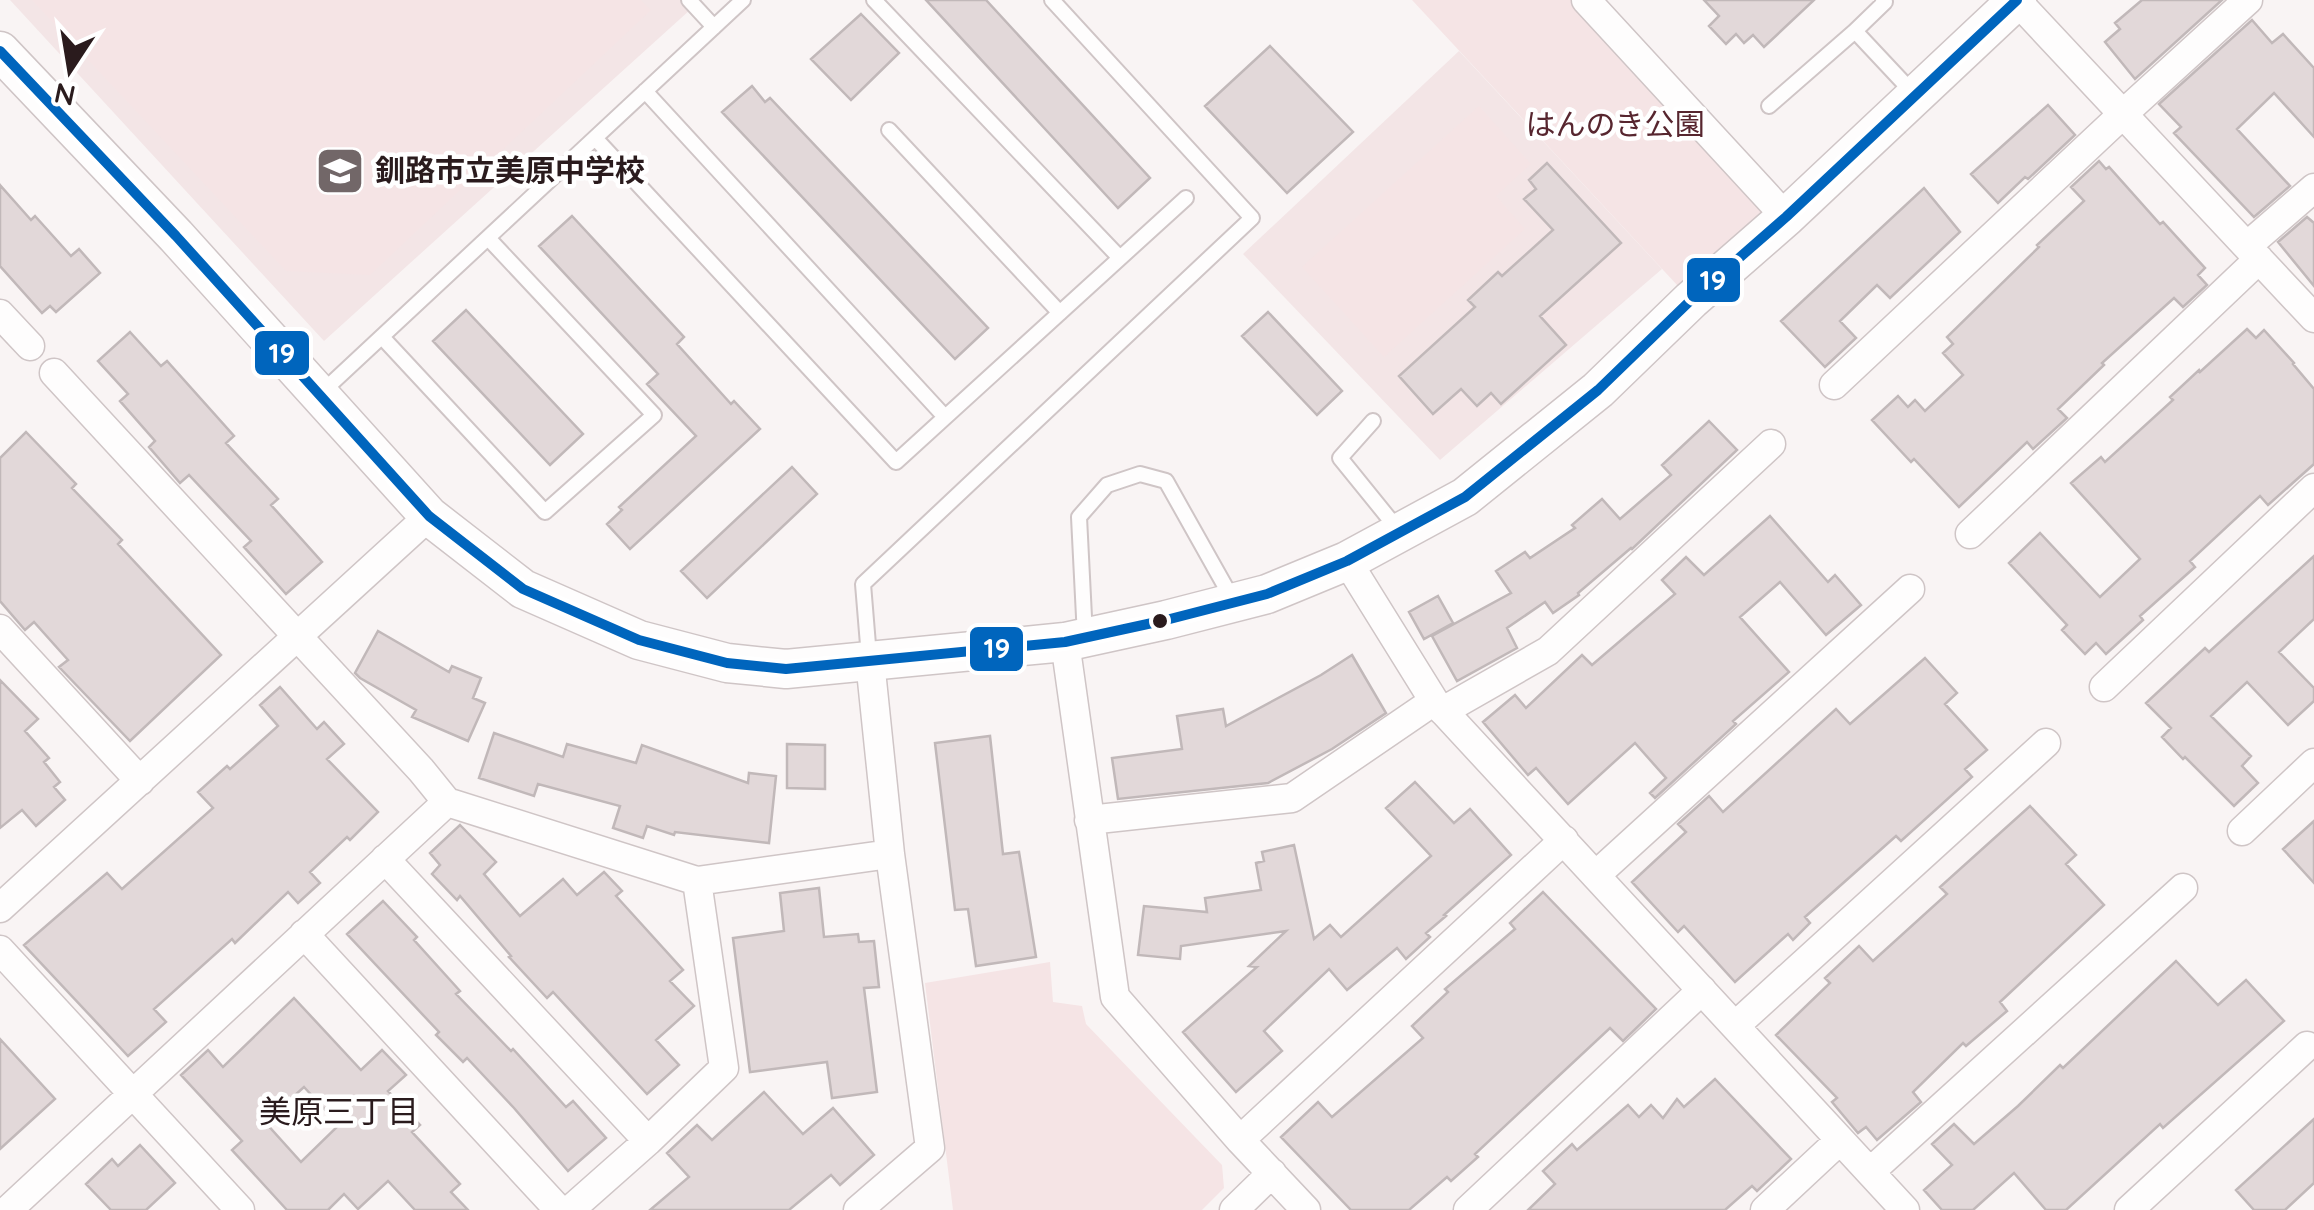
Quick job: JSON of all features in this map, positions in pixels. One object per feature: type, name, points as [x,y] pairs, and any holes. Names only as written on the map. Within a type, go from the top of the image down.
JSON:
[{"type":"street","points":[[1586,0],[1786,217]]},
{"type":"street","points":[[0,51],[176,236],[429,516],[523,589],[639,640],[727,663],[786,669],[1075,639],[1267,594],[1347,561],[1465,497],[1598,390],[2017,0],[2314,318]]},
{"type":"street","points":[[1834,385],[2248,0]]},
{"type":"street","points":[[1970,534],[2314,188]]},
{"type":"street","points":[[0,314],[30,346]]},
{"type":"street","points":[[54,373],[422,770],[447,802],[697,881],[890,854]]},
{"type":"street","points":[[1089,820],[1292,798],[1439,706],[1548,651],[1771,444]]},
{"type":"street","points":[[2104,687],[2314,488]]},
{"type":"street","points":[[0,908],[429,516]]},
{"type":"street","points":[[1347,561],[1439,706],[1905,1210]]},
{"type":"street","points":[[1596,875],[1910,588]]},
{"type":"street","points":[[0,629],[140,781]]},
{"type":"street","points":[[1075,639],[1089,820],[1115,997],[1306,1210]]},
{"type":"street","points":[[858,1210],[930,1148],[890,854],[870,661]]},
{"type":"street","points":[[1735,1026],[2046,743]]},
{"type":"street","points":[[2242,830],[2314,763]]},
{"type":"street","points":[[8,1210],[447,802]]},
{"type":"street","points":[[1240,1140],[1564,840]]},
{"type":"street","points":[[385,859],[648,1141]]},
{"type":"street","points":[[570,1210],[724,1068],[697,881]]},
{"type":"street","points":[[1870,1172],[2183,888]]},
{"type":"street","points":[[304,934],[559,1210]]},
{"type":"street","points":[[0,950],[240,1210]]},
{"type":"street","points":[[1468,1210],[1702,990]]},
{"type":"street","points":[[2130,1210],[2307,1046]]},
{"type":"street","points":[[1765,1210],[1840,1140]]},
{"type":"street","points":[[1234,1210],[1272,1173]]},
{"type":"lane","points":[[689,0],[714,26]]},
{"type":"lane","points":[[318,396],[743,0]]},
{"type":"lane","points":[[874,0],[1120,258]]},
{"type":"lane","points":[[870,661],[862,584],[1252,218],[1052,0]]},
{"type":"lane","points":[[1769,106],[1855,32],[1883,0]]},
{"type":"lane","points":[[1855,32],[1916,96]]},
{"type":"lane","points":[[645,91],[945,418]]},
{"type":"lane","points":[[889,130],[1060,313]]},
{"type":"lane","points":[[595,138],[896,462],[1186,198]]},
{"type":"lane","points":[[382,336],[545,512],[654,415],[488,238]]},
{"type":"lane","points":[[1373,421],[1340,458],[1400,532]]},
{"type":"lane","points":[[1075,639],[1079,517],[1107,485],[1140,474],[1166,481],[1234,602]]},
{"type":"shaded area","name":"釧路市立美原中学校","points":[[10,0],[701,0],[324,341]]},
{"type":"shaded area","points":[[1459,51],[1662,269],[1440,460],[1243,254]]},
{"type":"green space","name":"釧路市立美原中学校","points":[[32,0],[641,0],[651,10],[370,275],[286,271]]},
{"type":"green space","name":"はんのき公園","points":[[1412,0],[1586,0],[1786,217],[1691,300]]},
{"type":"green space","points":[[1479,106],[1531,164],[1496,196],[1525,229],[1384,357],[1302,267]]},
{"type":"green space","points":[[1050,962],[1053,1002],[1082,1006],[1086,1024],[1222,1165],[1224,1188],[1202,1210],[953,1210],[925,983]]},
{"type":"building","points":[[926,0],[986,0],[1150,178],[1118,208]]},
{"type":"building","points":[[1704,0],[1814,0],[1764,47],[1753,35],[1744,43],[1736,34],[1726,44],[1709,26],[1719,16]]},
{"type":"building","points":[[2142,0],[2222,0],[2135,79],[2105,42],[2120,29],[2115,23]]},
{"type":"building","points":[[861,14],[899,53],[851,100],[811,59]]},
{"type":"building","points":[[2252,20],[2272,43],[2283,34],[2314,68],[2314,137],[2274,93],[2237,129],[2290,186],[2254,217],[2174,133],[2181,127],[2159,104]]},
{"type":"building","points":[[1270,46],[1353,132],[1287,193],[1205,106]]},
{"type":"building","points":[[752,86],[765,102],[770,98],[988,328],[955,359],[722,112]]},
{"type":"building","points":[[2048,105],[2075,135],[1998,203],[1971,174]]},
{"type":"building","points":[[2099,161],[2205,268],[2198,275],[2207,285],[2183,307],[2174,298],[2058,409],[2067,418],[2033,449],[2027,442],[1959,507],[1872,420],[1898,396],[1908,407],[1915,400],[1925,411],[1963,375],[1943,353],[1953,344],[1947,337],[2084,201],[2071,187]]},
{"type":"building","points":[[1547,163],[1621,243],[1540,316],[1566,345],[1501,404],[1491,393],[1477,406],[1461,389],[1433,414],[1399,376],[1475,307],[1468,300],[1498,272],[1502,276],[1553,230],[1524,199],[1536,189],[1529,180]]},
{"type":"building","points":[[0,185],[71,256],[79,249],[100,273],[56,312],[50,306],[42,313],[0,266]]},
{"type":"building","points":[[1924,188],[1960,232],[1890,298],[1877,285],[1840,321],[1856,338],[1825,367],[1781,321]]},
{"type":"building","points":[[572,216],[684,337],[677,344],[731,404],[734,401],[760,429],[630,549],[607,524],[622,510],[619,507],[696,436],[647,384],[658,374],[539,246]]},
{"type":"building","points":[[2307,217],[2314,223],[2314,286],[2278,242]]},
{"type":"building","points":[[466,310],[583,434],[550,465],[433,341]]},
{"type":"building","points":[[1268,312],[1342,391],[1317,415],[1242,336]]},
{"type":"building","points":[[2247,329],[2256,338],[2264,330],[2314,389],[2314,464],[2268,505],[2260,496],[2190,561],[2195,567],[2140,616],[2143,620],[2106,654],[2096,643],[2085,654],[2062,630],[2067,625],[2009,563],[2040,533],[2100,597],[2140,559],[2071,483],[2101,457],[2105,462],[2173,400],[2170,397]]},
{"type":"building","points":[[130,332],[161,366],[167,361],[234,436],[226,443],[278,499],[271,505],[322,562],[286,594],[244,547],[251,541],[189,475],[180,483],[149,447],[155,441],[120,401],[128,394],[98,361]]},
{"type":"building","points":[[1709,421],[1737,450],[1579,595],[1553,613],[1545,602],[1507,628],[1517,648],[1457,681],[1432,636],[1511,593],[1496,571],[1525,552],[1530,558],[1575,528],[1572,525],[1602,499],[1620,519],[1671,475],[1662,465]]},
{"type":"building","points":[[26,432],[122,540],[118,544],[221,655],[130,741],[59,667],[68,660],[34,622],[25,630],[0,601],[0,458]]},
{"type":"building","points":[[792,467],[817,494],[707,598],[681,571]]},
{"type":"building","points":[[1770,516],[1828,582],[1835,575],[1861,605],[1826,635],[1780,582],[1740,617],[1789,672],[1655,798],[1650,793],[1666,778],[1635,743],[1568,804],[1536,768],[1528,775],[1483,722],[1515,695],[1526,708],[1582,655],[1592,665],[1675,594],[1662,580],[1686,557],[1704,575]]},
{"type":"building","points":[[2314,556],[2314,619],[2279,652],[2314,688],[2314,701],[2288,725],[2247,682],[2211,716],[2251,756],[2242,766],[2258,783],[2234,806],[2162,737],[2171,728],[2146,703],[2205,648],[2209,652]]},
{"type":"building","points":[[1438,596],[1453,623],[1424,639],[1409,612]]},
{"type":"building","points":[[378,631],[449,672],[452,666],[481,678],[473,698],[485,703],[468,741],[412,717],[416,710],[355,673]]},
{"type":"building","points":[[1352,655],[1386,713],[1332,749],[1268,783],[1118,799],[1112,758],[1182,749],[1177,716],[1223,709],[1226,726]]},
{"type":"building","points":[[1925,658],[1957,693],[1945,704],[1987,750],[1965,769],[1972,777],[1901,841],[1896,836],[1805,917],[1810,923],[1793,940],[1788,934],[1735,982],[1684,926],[1678,932],[1632,882],[1686,832],[1678,824],[1709,796],[1723,812],[1836,709],[1850,724]]},
{"type":"building","points":[[0,680],[38,719],[25,731],[49,758],[44,762],[60,782],[54,787],[65,800],[36,826],[22,810],[0,828]]},
{"type":"building","points":[[280,687],[317,729],[324,722],[344,744],[327,759],[378,812],[310,872],[320,883],[298,903],[288,892],[235,943],[232,939],[154,1009],[166,1022],[128,1056],[24,945],[107,873],[122,889],[213,808],[198,792],[278,726],[260,705]]},
{"type":"building","points":[[494,733],[563,757],[567,744],[636,763],[642,745],[748,783],[749,773],[776,776],[769,843],[675,832],[674,835],[647,826],[643,838],[613,828],[620,806],[538,784],[534,796],[479,778]]},
{"type":"building","points":[[990,736],[1003,854],[1019,852],[1036,957],[976,966],[968,909],[955,910],[935,743]]},
{"type":"building","points":[[787,744],[825,745],[825,789],[787,788]]},
{"type":"building","points":[[1415,782],[1454,823],[1470,809],[1511,855],[1444,915],[1426,933],[1430,937],[1406,959],[1397,948],[1347,990],[1329,969],[1264,1031],[1282,1051],[1236,1092],[1183,1032],[1257,967],[1249,966],[1286,931],[1181,946],[1180,959],[1138,955],[1144,906],[1207,912],[1205,898],[1261,890],[1256,863],[1264,861],[1262,852],[1294,845],[1314,939],[1330,925],[1341,937],[1431,856],[1386,808]]},
{"type":"building","points":[[2030,806],[2076,855],[2066,864],[2104,905],[2000,1002],[2007,1011],[1966,1046],[1963,1043],[1913,1092],[1921,1102],[1877,1140],[1866,1127],[1858,1133],[1832,1102],[1837,1098],[1776,1035],[1830,983],[1825,978],[1859,946],[1873,961],[1947,894],[1940,887]]},
{"type":"building","points":[[2314,821],[2314,883],[2283,849]]},
{"type":"building","points":[[460,825],[496,862],[484,874],[520,916],[563,879],[577,895],[604,872],[622,891],[616,896],[683,970],[670,981],[694,1006],[656,1040],[679,1065],[647,1094],[553,992],[547,998],[460,896],[457,900],[432,874],[440,865],[430,853]]},
{"type":"building","points":[[819,888],[824,937],[858,934],[859,942],[874,941],[879,987],[864,988],[877,1092],[832,1098],[827,1062],[750,1072],[733,938],[784,931],[780,893]]},
{"type":"building","points":[[1543,892],[1656,1009],[1623,1041],[1610,1028],[1475,1154],[1478,1157],[1451,1181],[1447,1177],[1409,1210],[1351,1210],[1281,1137],[1318,1102],[1332,1117],[1423,1038],[1412,1026],[1448,992],[1445,989],[1515,929],[1510,923]]},
{"type":"building","points":[[383,901],[460,991],[456,994],[566,1107],[573,1101],[606,1138],[568,1171],[467,1058],[463,1062],[436,1035],[439,1032],[347,934]]},
{"type":"building","points":[[2176,961],[2218,1005],[2246,980],[2284,1021],[2163,1128],[2160,1124],[2066,1210],[2046,1210],[2014,1173],[1973,1210],[1942,1210],[1924,1190],[1952,1165],[1932,1144],[1954,1124],[1974,1144],[2060,1065],[2063,1068]]},
{"type":"building","points":[[294,998],[361,1070],[382,1050],[406,1075],[388,1091],[420,1125],[412,1132],[460,1184],[451,1192],[468,1210],[415,1210],[388,1181],[358,1209],[344,1194],[328,1210],[287,1210],[232,1150],[242,1141],[181,1075],[208,1050],[223,1067]],"holes":[[[304,1087],[339,1125],[301,1162],[265,1122]]]},
{"type":"building","points":[[0,1039],[55,1099],[0,1149]]},
{"type":"building","points":[[1715,1079],[1791,1159],[1757,1191],[1752,1186],[1725,1210],[1528,1210],[1555,1184],[1543,1171],[1572,1144],[1577,1150],[1628,1105],[1639,1117],[1651,1105],[1663,1118],[1677,1099],[1684,1107]]},
{"type":"building","points":[[764,1092],[803,1134],[833,1108],[874,1155],[840,1185],[831,1175],[789,1210],[650,1210],[689,1177],[667,1153],[697,1125],[712,1140]]},
{"type":"building","points":[[2314,1119],[2314,1183],[2285,1210],[2254,1210],[2236,1190]]},
{"type":"building","points":[[140,1145],[175,1183],[146,1210],[111,1210],[86,1184],[112,1159],[118,1166]]},
{"type":"transit line","name":"19","points":[[0,51],[176,236],[429,516],[523,589],[639,640],[727,663],[786,669],[1065,642],[1166,620],[1267,594],[1347,561],[1465,497],[1598,390],[2017,0]]},
{"type":"place","name":"釧路市立美原中学校","points":[[340,171]]},
{"type":"district","name":"美原三丁目","points":[[339,1112]]}]
